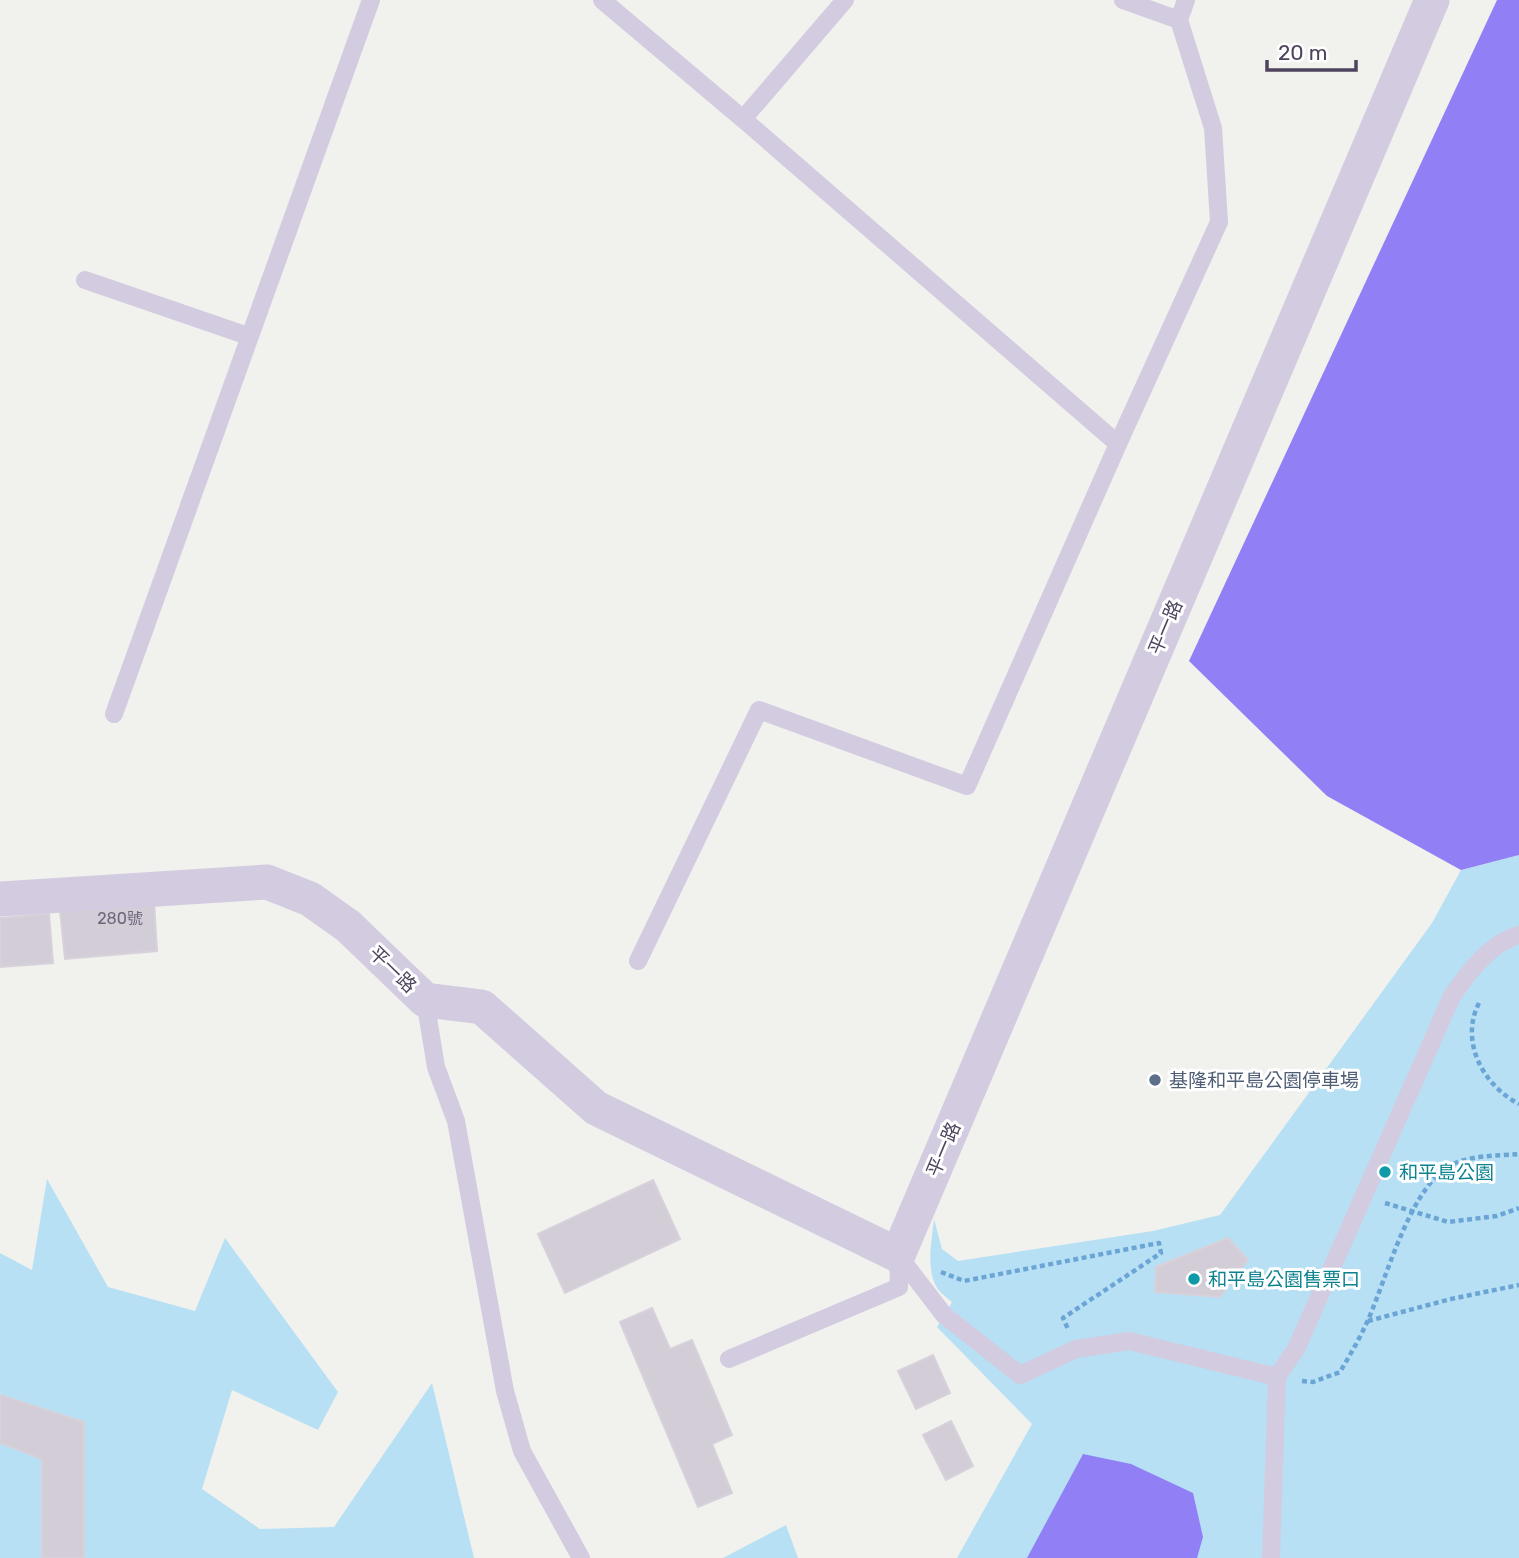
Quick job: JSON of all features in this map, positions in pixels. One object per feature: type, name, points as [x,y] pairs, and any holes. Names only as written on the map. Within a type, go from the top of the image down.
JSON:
[{"type":"street","name":"平一路","points":[[0,899],[267,882],[310,899],[348,926],[425,1000],[482,1007],[596,1108],[898,1255],[1432,0]]},
{"type":"lane","points":[[114,714],[371,0]]},
{"type":"lane","points":[[602,0],[1118,443]]},
{"type":"lane","points":[[743,119],[845,0]]},
{"type":"lane","points":[[1124,0],[1179,20]]},
{"type":"lane","points":[[638,961],[759,710],[967,786],[1219,222],[1213,128],[1179,20],[1186,0]]},
{"type":"lane","points":[[85,280],[248,336]]},
{"type":"lane","points":[[1271,1558],[1277,1377],[1296,1349],[1452,996],[1469,972],[1492,950],[1519,935]]},
{"type":"lane","points":[[425,1000],[436,1067],[457,1121],[505,1391],[522,1451],[581,1558]]},
{"type":"lane","points":[[898,1255],[944,1315],[1020,1375],[1076,1349],[1129,1341],[1277,1377]]},
{"type":"lane","points":[[729,1359],[899,1287],[898,1255]]},
{"type":"path","points":[[1476,1008],[1472,1031],[1479,1064],[1484,1075],[1499,1092],[1519,1104]]},
{"type":"path","points":[[1277,1377],[1313,1382],[1340,1373],[1367,1321],[1426,1186],[1448,1167],[1477,1157],[1519,1154]]},
{"type":"path","points":[[1364,1195],[1412,1213],[1448,1222],[1497,1216],[1519,1208]]},
{"type":"path","points":[[898,1255],[964,1281],[1159,1243],[1161,1252],[1063,1318],[1076,1349]]},
{"type":"path","points":[[1367,1321],[1519,1285]]},
{"type":"shaded area","points":[[1497,0],[1519,0],[1519,855],[1461,870],[1327,796],[1189,661]]},
{"type":"shaded area","name":"和平島公園","points":[[1519,855],[1519,1558],[957,1558],[1032,1424],[937,1327],[952,1302],[937,1288],[931,1271],[934,1219],[942,1249],[958,1261],[1153,1231],[1220,1215],[1432,923],[1461,870]]},
{"type":"shaded area","points":[[47,1179],[108,1287],[195,1311],[225,1238],[338,1392],[318,1430],[232,1390],[202,1489],[260,1529],[334,1527],[432,1383],[474,1558],[0,1558],[0,1253],[32,1270]]},
{"type":"shaded area","points":[[1083,1454],[1131,1464],[1193,1493],[1203,1537],[1197,1558],[1027,1558]]},
{"type":"shaded area","points":[[786,1525],[798,1558],[723,1558]]},
{"type":"building","points":[[154,902],[157,951],[65,959],[60,910]]},
{"type":"building","points":[[49,914],[53,963],[0,967],[0,918]]},
{"type":"building","points":[[653,1180],[680,1239],[565,1293],[538,1234]]},
{"type":"building","name":"和平島公園售票口","points":[[1228,1238],[1248,1260],[1220,1297],[1155,1292],[1156,1267]]},
{"type":"building","points":[[652,1308],[670,1349],[692,1340],[732,1435],[712,1444],[732,1493],[698,1507],[620,1322]]},
{"type":"building","points":[[933,1355],[950,1393],[916,1409],[898,1371]]},
{"type":"building","points":[[0,1395],[84,1422],[84,1558],[42,1558],[42,1459],[0,1443]]},
{"type":"building","points":[[951,1421],[973,1466],[946,1480],[923,1435]]},
{"type":"place","name":"基隆和平島公園停車場","points":[[1155,1080]]},
{"type":"place","name":"和平島公園","points":[[1385,1172]]},
{"type":"place","name":"和平島公園售票口","points":[[1194,1279]]}]
